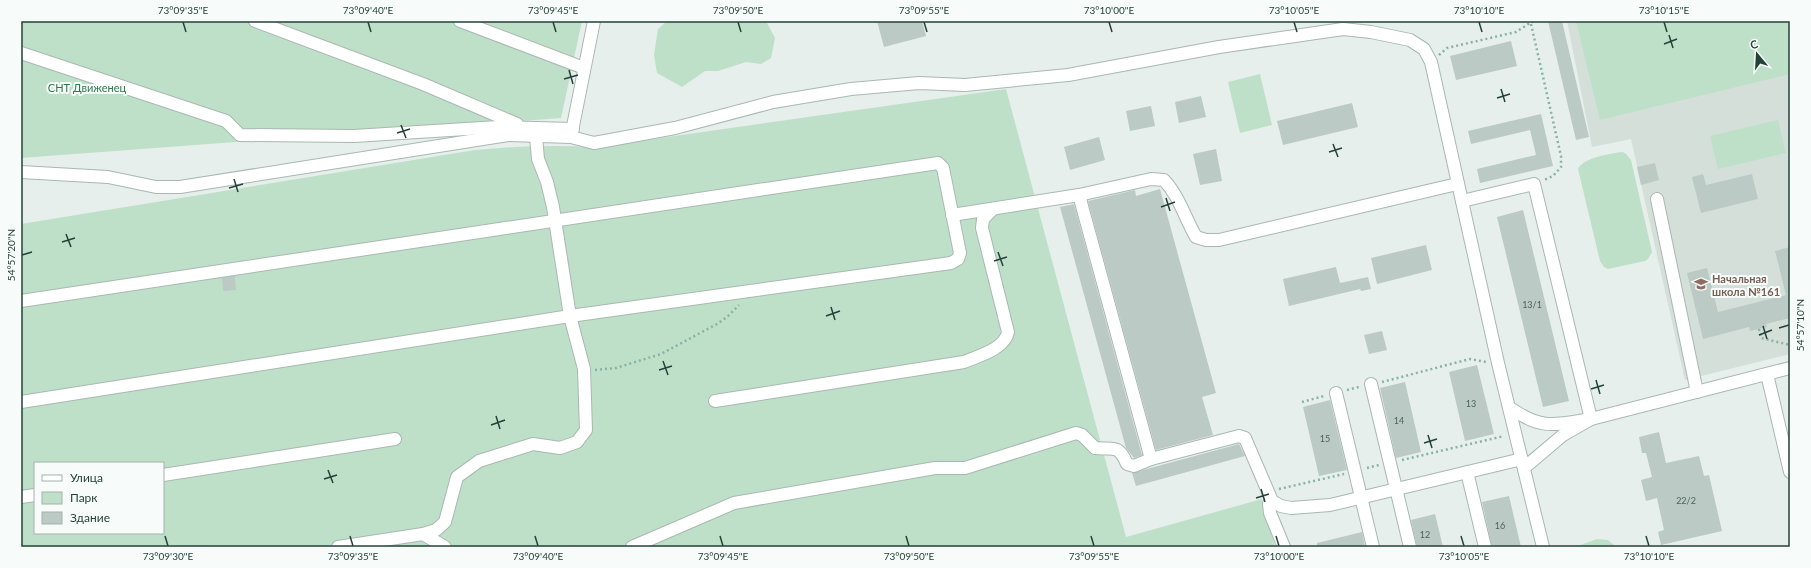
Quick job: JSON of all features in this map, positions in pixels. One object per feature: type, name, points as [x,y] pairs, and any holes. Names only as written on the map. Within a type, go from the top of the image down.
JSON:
[{"type":"street","points":[[255,21],[416,81],[526,127]]},
{"type":"street","points":[[460,21],[584,68]]},
{"type":"street","points":[[572,133],[594,21]]},
{"type":"street","points":[[21,53],[226,121],[240,135],[354,136],[498,127],[526,127],[572,133],[594,143],[674,128],[773,102],[851,89],[919,83],[965,85],[1068,75],[1219,47],[1343,30],[1371,32],[1410,40],[1424,49],[1431,62],[1498,363],[1543,547]]},
{"type":"street","points":[[21,172],[108,177],[156,187],[180,187],[508,135],[536,136],[572,133]]},
{"type":"street","points":[[338,547],[423,534],[436,530],[444,522],[457,477],[479,461],[533,444],[560,448],[577,442],[586,430],[582,361],[570,316],[555,221],[547,182],[538,159],[536,136]]},
{"type":"street","points":[[21,301],[938,163],[943,168],[960,253],[958,259],[951,263],[570,316],[21,402]]},
{"type":"street","points":[[952,215],[1079,195],[1151,179],[1164,180],[1174,191],[1188,224],[1196,237],[1206,240],[1218,240],[1458,184]]},
{"type":"street","points":[[1462,201],[1534,184],[1591,419]]},
{"type":"street","points":[[1079,195],[1151,459]]},
{"type":"street","points":[[1657,199],[1697,392]]},
{"type":"street","points":[[716,400],[964,362],[1000,345],[1007,339],[1008,332],[982,228],[983,219],[993,209]]},
{"type":"street","points":[[1510,408],[1525,418],[1539,424],[1558,425],[1591,419],[1790,368]]},
{"type":"street","points":[[1767,374],[1790,472]]},
{"type":"street","points":[[1371,384],[1410,547]]},
{"type":"street","points":[[1336,393],[1373,547]]},
{"type":"street","points":[[632,547],[734,503],[935,468],[965,468],[1076,433],[1082,435],[1095,448],[1116,448],[1122,453],[1128,464],[1134,466],[1151,459],[1239,436],[1245,438],[1272,501],[1281,506],[1291,508],[1330,505],[1467,472],[1523,464],[1562,435],[1591,419]]},
{"type":"street","points":[[164,475],[395,439]]},
{"type":"street","points":[[1467,472],[1485,547]]},
{"type":"street","points":[[21,497],[34,495]]},
{"type":"street","points":[[1272,501],[1269,504],[1270,513],[1284,547]]},
{"type":"street","points":[[423,534],[445,547]]},
{"type":"path","points":[[1431,62],[1447,48],[1516,32],[1533,21]]},
{"type":"path","points":[[1530,24],[1562,156],[1561,166],[1553,176],[1534,184]]},
{"type":"path","points":[[582,361],[590,369],[596,371],[616,368],[661,354],[717,324],[727,317],[741,302]]},
{"type":"path","points":[[1759,329],[1761,338],[1790,345]]},
{"type":"path","points":[[1302,402],[1470,359],[1498,363]]},
{"type":"shaded area","points":[[1567,21],[1790,21],[1790,354],[1685,380],[1631,139],[1592,147]]},
{"type":"green space","name":"СНТ Движенец","points":[[21,21],[582,21],[561,118],[21,158]]},
{"type":"green space","points":[[667,21],[766,21],[775,38],[771,58],[761,64],[746,62],[718,71],[705,71],[682,87],[657,73],[654,55],[658,29]]},
{"type":"green space","points":[[1576,21],[1787,21],[1790,32],[1790,74],[1600,120]]},
{"type":"green space","points":[[1260,74],[1272,125],[1240,133],[1228,82]]},
{"type":"green space","points":[[1006,89],[1126,537],[1262,499],[1275,547],[21,547],[21,224],[475,150],[536,146],[597,147]]},
{"type":"green space","points":[[1778,120],[1786,153],[1718,169],[1710,136]]},
{"type":"green space","points":[[1623,152],[1631,160],[1652,252],[1645,261],[1608,269],[1604,267],[1600,261],[1578,169],[1581,165],[1591,159]]},
{"type":"green space","points":[[1597,539],[1608,540],[1616,547],[1575,547]]},
{"type":"building","points":[[877,21],[922,21],[926,36],[884,47]]},
{"type":"building","points":[[1548,21],[1562,21],[1589,137],[1576,140]]},
{"type":"building","points":[[1511,41],[1517,66],[1456,80],[1450,56]]},
{"type":"building","points":[[1201,96],[1206,117],[1179,123],[1175,102]]},
{"type":"building","points":[[1352,103],[1358,127],[1283,145],[1277,121]]},
{"type":"building","points":[[1151,106],[1155,126],[1130,131],[1126,111]]},
{"type":"building","points":[[1541,114],[1553,166],[1480,183],[1477,169],[1536,155],[1530,130],[1471,144],[1468,131]]},
{"type":"building","points":[[1099,137],[1105,160],[1070,170],[1064,147]]},
{"type":"building","points":[[1216,149],[1222,181],[1200,185],[1193,154]]},
{"type":"building","points":[[1655,163],[1659,180],[1641,185],[1637,167]]},
{"type":"building","points":[[1703,174],[1706,185],[1752,174],[1758,199],[1701,213],[1692,177]]},
{"type":"building","points":[[1160,189],[1216,393],[1202,397],[1213,435],[1156,450],[1088,201],[1135,190],[1136,196]]},
{"type":"building","points":[[1074,204],[1142,455],[1134,458],[1126,448],[1060,207]]},
{"type":"building","points":[[1523,210],[1569,401],[1543,407],[1497,217]]},
{"type":"building","points":[[1426,245],[1432,270],[1377,284],[1371,258]]},
{"type":"building","name":"Начальная школа №161","points":[[1790,247],[1790,318],[1766,324],[1767,327],[1750,331],[1749,327],[1703,339],[1687,273],[1707,268],[1718,312],[1786,295],[1775,251]]},
{"type":"building","points":[[1336,267],[1340,283],[1368,277],[1371,289],[1361,291],[1360,289],[1289,306],[1283,279]]},
{"type":"building","points":[[235,276],[236,290],[223,291],[222,278]]},
{"type":"building","points":[[1382,331],[1387,350],[1369,354],[1364,335]]},
{"type":"building","points":[[1477,365],[1494,434],[1465,441],[1449,372]]},
{"type":"building","points":[[1405,382],[1421,452],[1396,458],[1380,388]]},
{"type":"building","points":[[1330,400],[1347,470],[1319,476],[1303,407]]},
{"type":"building","points":[[1659,432],[1666,463],[1699,456],[1704,476],[1709,475],[1722,531],[1661,545],[1658,532],[1664,530],[1657,498],[1646,501],[1641,480],[1652,477],[1646,453],[1642,453],[1639,437]]},
{"type":"building","points":[[1239,444],[1245,456],[1136,486],[1132,473]]},
{"type":"building","points":[[1509,496],[1521,547],[1492,547],[1482,502]]},
{"type":"building","points":[[1435,514],[1443,547],[1417,547],[1411,520]]},
{"type":"building","points":[[1362,532],[1365,547],[1317,547],[1317,543]]},
{"type":"place","name":"Начальная школа №161","points":[[1701,284]]}]
